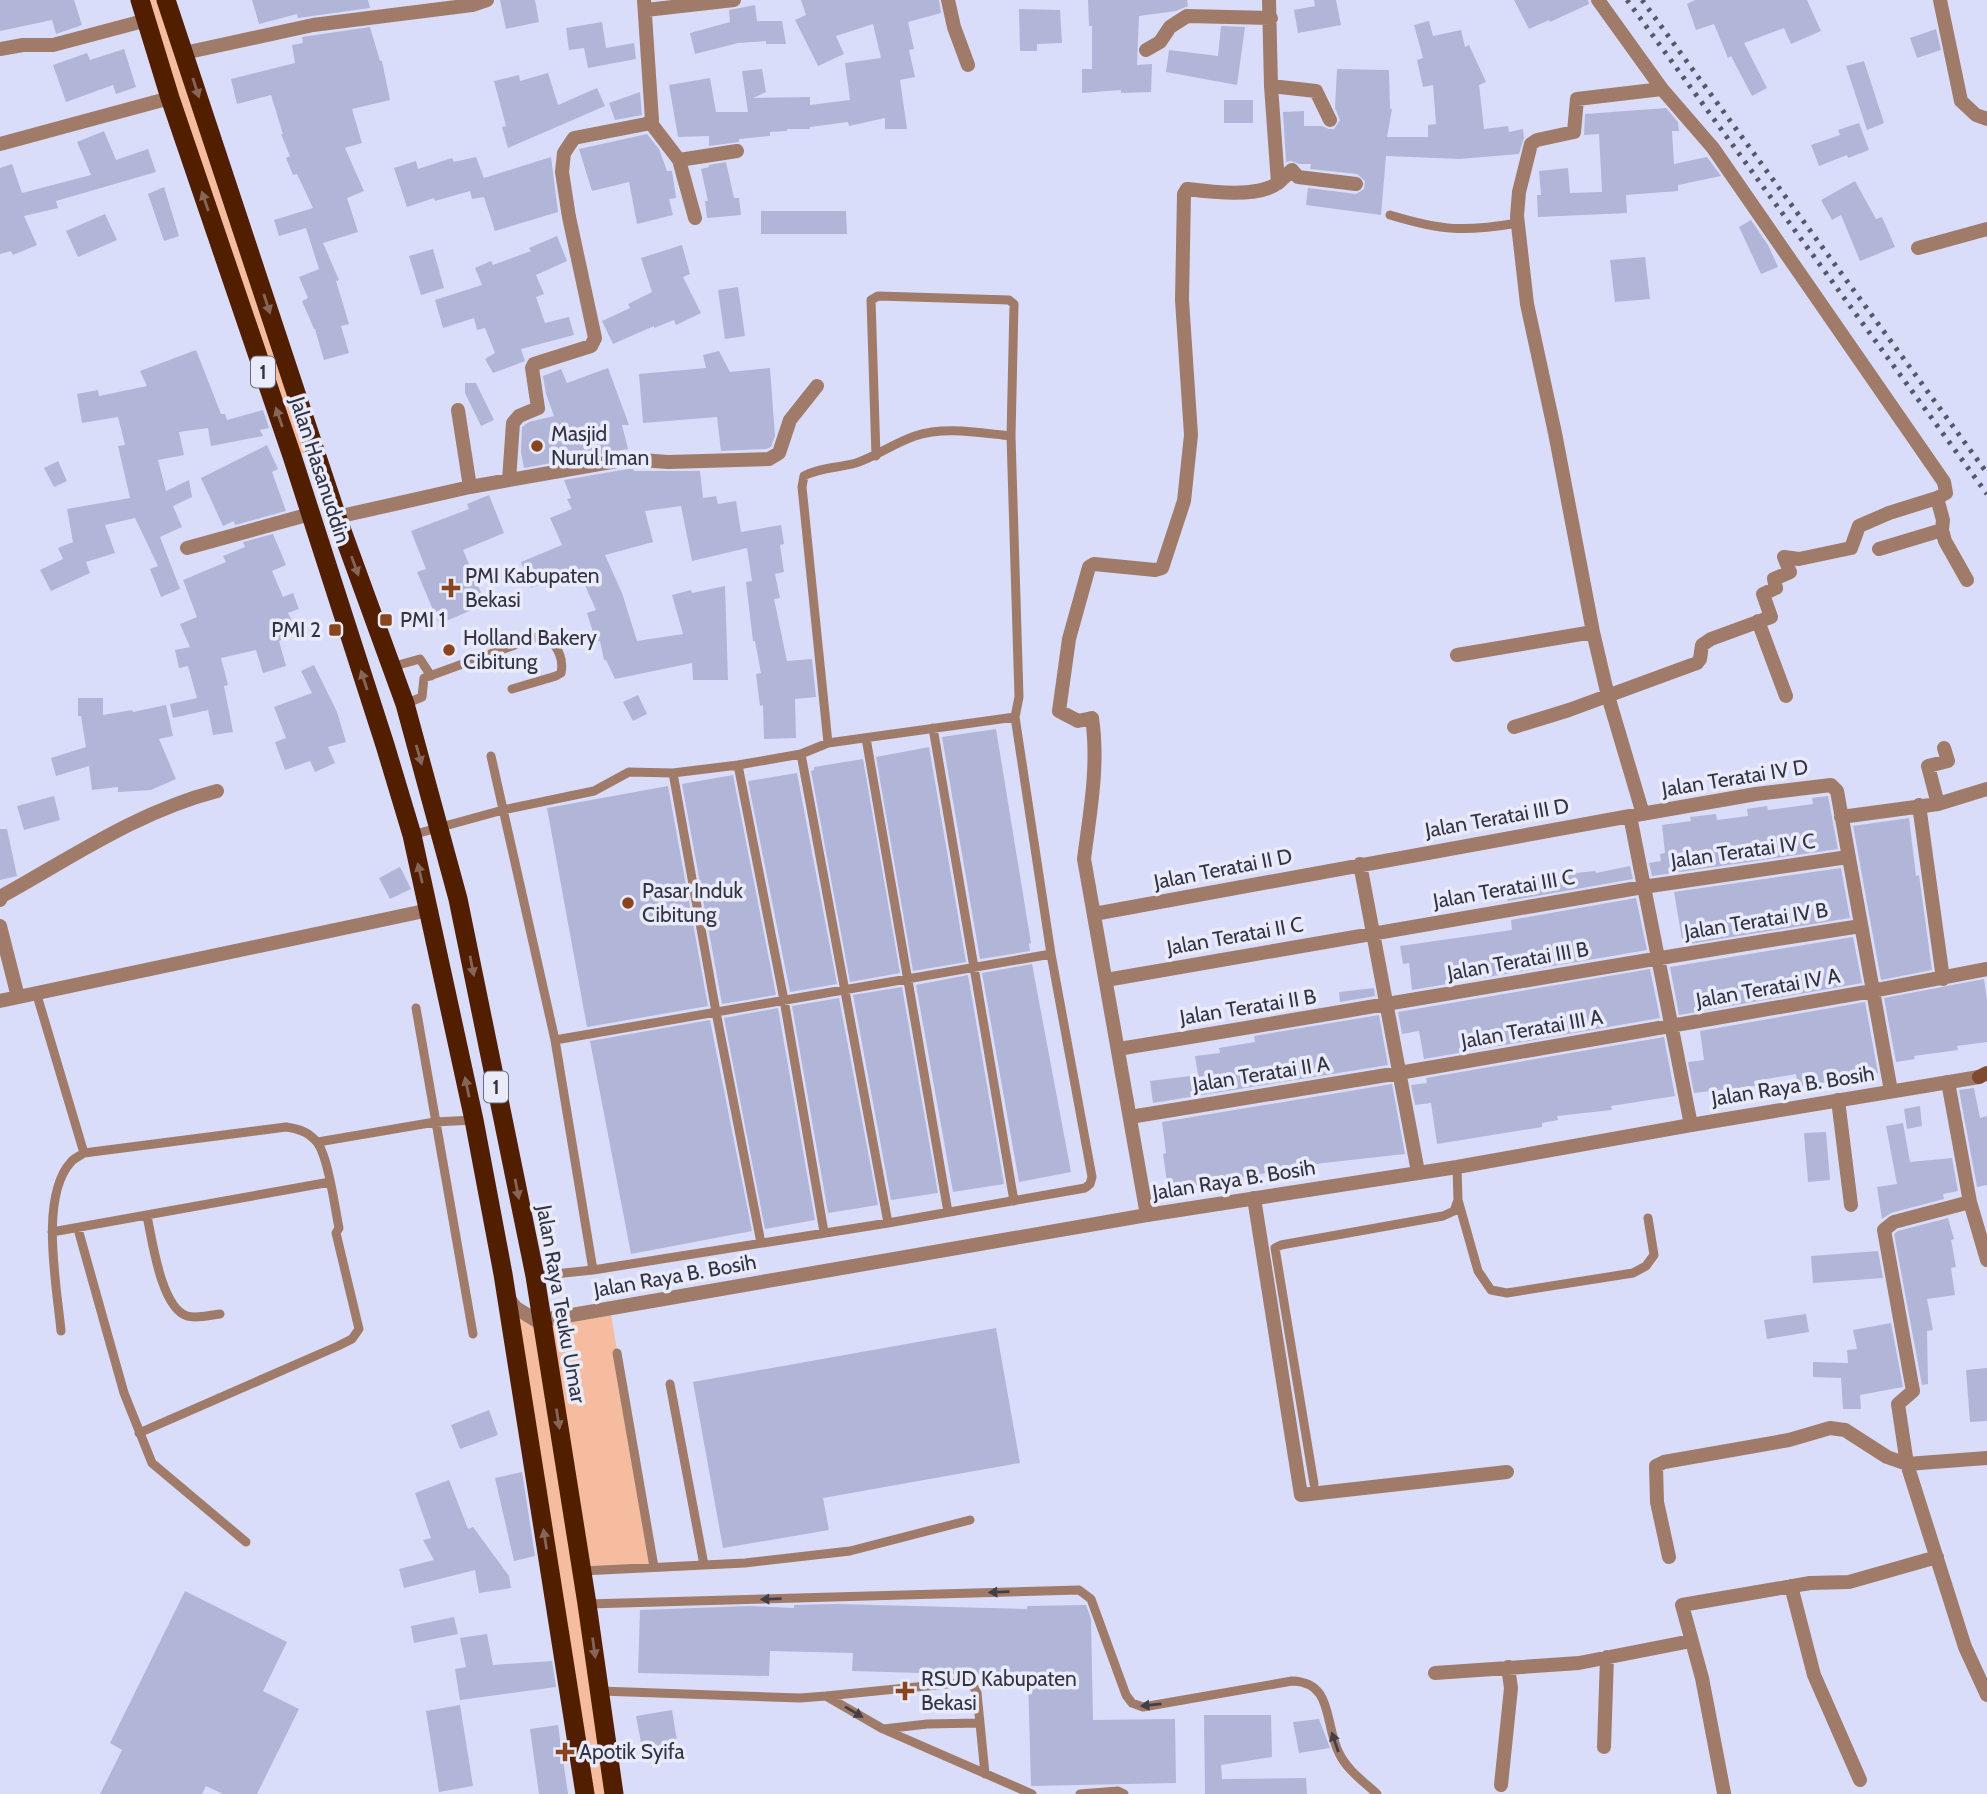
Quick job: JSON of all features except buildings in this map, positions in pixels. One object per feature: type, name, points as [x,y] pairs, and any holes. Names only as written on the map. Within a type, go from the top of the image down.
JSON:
[{"type":"highway","name":"Jalan Hasanuddin","points":[[140,0],[170,98],[292,456],[412,835]]},
{"type":"highway","name":"Jalan Hasanuddin","points":[[166,0],[337,517],[405,704],[440,827]]},
{"type":"highway","points":[[292,456],[316,450]]},
{"type":"highway","name":"Jalan Raya Teuku Umar","points":[[440,827],[458,899],[534,1276],[582,1571],[614,1794]]},
{"type":"highway","name":"1","points":[[412,835],[474,1120],[506,1296],[585,1794]]},
{"type":"highway","points":[[569,1692],[600,1691]]},
{"type":"street","points":[[184,53],[313,25],[472,5],[487,0]]},
{"type":"street","points":[[650,122],[645,5],[734,0]]},
{"type":"street","points":[[948,0],[954,27],[968,65]]},
{"type":"street","points":[[1269,0],[1271,86],[1278,183]]},
{"type":"street","points":[[1514,727],[1697,663],[1702,645],[1711,639],[1772,616],[1763,594],[1776,588],[1774,579],[1790,572],[1784,557],[1799,559],[1850,548],[1860,526],[1946,493],[1944,482],[1713,148],[1662,89],[1598,0]]},
{"type":"street","points":[[1940,0],[1961,101],[1967,109],[1987,119]]},
{"type":"street","points":[[1146,50],[1160,42],[1170,27],[1187,16],[1270,18]]},
{"type":"street","points":[[0,49],[23,45],[53,45],[147,20]]},
{"type":"street","points":[[1271,86],[1316,91],[1330,120]]},
{"type":"street","points":[[1662,89],[1577,99],[1574,132],[1537,140],[1531,144],[1519,192],[1518,223],[1527,304],[1593,632],[1637,815],[1643,887],[1691,1125]]},
{"type":"street","points":[[0,144],[170,98]]},
{"type":"street","points":[[650,122],[679,160],[695,218]]},
{"type":"street","points":[[509,480],[513,423],[519,415],[538,408],[531,368],[545,359],[591,346],[595,338],[569,217],[562,172],[564,153],[574,138],[650,122]]},
{"type":"street","points":[[679,160],[737,151]]},
{"type":"street","points":[[1147,1215],[1084,859],[1093,794],[1096,741],[1092,718],[1078,721],[1059,710],[1073,625],[1089,567],[1094,564],[1156,570],[1163,567],[1184,501],[1191,435],[1182,300],[1184,194],[1187,189],[1250,192],[1271,188],[1293,170],[1298,177],[1356,184]]},
{"type":"street","points":[[1918,248],[1987,229]]},
{"type":"street","points":[[337,517],[470,487],[628,458],[668,462],[769,459],[779,453],[790,420],[817,386]]},
{"type":"street","points":[[458,410],[470,487]]},
{"type":"street","points":[[1937,498],[1945,541],[1966,580]]},
{"type":"street","points":[[187,548],[310,514]]},
{"type":"street","points":[[1879,549],[1942,530]]},
{"type":"street","points":[[1758,621],[1786,695]]},
{"type":"street","points":[[1457,655],[1593,632]]},
{"type":"street","points":[[1938,804],[1928,766],[1948,761],[1944,748]]},
{"type":"street","name":"Jalan Teratai IV D","points":[[1637,815],[1756,794],[1831,785],[1834,787],[1841,817]]},
{"type":"street","points":[[1891,1091],[1841,817],[1938,804],[1987,789]]},
{"type":"street","points":[[0,900],[2,896],[71,856],[156,810],[217,791]]},
{"type":"street","points":[[1919,805],[1943,979]]},
{"type":"street","name":"Jalan Teratai III D","points":[[1360,864],[1637,815]]},
{"type":"street","name":"Jalan Teratai IV C","points":[[1643,887],[1848,857]]},
{"type":"street","points":[[1360,864],[1418,1172]]},
{"type":"street","name":"Jalan Teratai II D","points":[[1094,914],[1360,864]]},
{"type":"street","name":"Jalan Teratai III C","points":[[1372,934],[1643,887]]},
{"type":"street","points":[[0,1001],[429,910]]},
{"type":"street","points":[[0,926],[18,997]]},
{"type":"street","name":"Jalan Teratai IV B","points":[[1658,957],[1861,926]]},
{"type":"street","name":"Jalan Teratai II C","points":[[1105,980],[1372,934]]},
{"type":"street","name":"Jalan Teratai III B","points":[[1386,1006],[1658,957]]},
{"type":"street","name":"Jalan Teratai IV A","points":[[1671,1026],[1987,969]]},
{"type":"street","name":"Jalan Teratai II B","points":[[1118,1049],[1386,1006]]},
{"type":"street","name":"Jalan Teratai III A","points":[[1399,1073],[1671,1026]]},
{"type":"street","name":"Jalan Teratai II A","points":[[1130,1117],[1399,1073]]},
{"type":"street","name":"Jalan Raya B. Bosih","points":[[541,1321],[1147,1215],[1457,1167],[1985,1075]]},
{"type":"street","points":[[1948,1082],[1970,1202],[1987,1260]]},
{"type":"street","points":[[1838,1100],[1851,1205]]},
{"type":"street","points":[[1254,1198],[1301,1495],[1507,1472]]},
{"type":"street","points":[[1970,1202],[1894,1222],[1884,1230],[1913,1391],[1898,1404],[1907,1464],[1965,1647],[1987,1695]]},
{"type":"street","points":[[506,1296],[528,1318],[541,1321]]},
{"type":"street","points":[[1669,1557],[1656,1488],[1656,1466],[1664,1462],[1789,1440],[1830,1427],[1845,1430],[1887,1457],[1907,1464],[1987,1458]]},
{"type":"street","points":[[1724,1793],[1702,1678],[1682,1605],[1791,1586],[1849,1582],[1937,1557]]},
{"type":"street","points":[[1791,1586],[1814,1675],[1860,1780]]},
{"type":"street","points":[[1435,1673],[1579,1662],[1691,1641]]},
{"type":"street","points":[[1604,1747],[1607,1657]]},
{"type":"street","points":[[1501,1785],[1511,1688],[1508,1667]]},
{"type":"lane","points":[[1390,215],[1429,227],[1456,230],[1485,229],[1518,223]]},
{"type":"lane","points":[[534,1276],[888,1223],[1085,1188],[1090,1184],[1092,1177],[1051,954],[1014,717],[1019,697],[1011,436],[1014,304],[1009,300],[878,296],[870,303],[876,456]]},
{"type":"lane","points":[[828,743],[802,487],[804,476],[813,471],[853,464],[876,456],[918,435],[958,430],[1011,436]]},
{"type":"lane","points":[[405,704],[422,698],[424,678],[537,637],[550,639],[563,665],[561,673],[512,689]]},
{"type":"lane","points":[[391,667],[420,659],[431,676]]},
{"type":"lane","points":[[412,835],[503,810],[594,791],[629,772],[673,773],[738,765],[801,754],[828,743],[1014,717]]},
{"type":"lane","points":[[933,728],[1014,1201]]},
{"type":"lane","points":[[866,738],[948,1212]]},
{"type":"lane","points":[[801,754],[888,1223]]},
{"type":"lane","points":[[491,756],[555,1040],[593,1269]]},
{"type":"lane","points":[[738,765],[784,1000],[824,1232]]},
{"type":"lane","points":[[673,773],[761,1243]]},
{"type":"lane","points":[[555,1040],[1051,954]]},
{"type":"lane","points":[[36,992],[84,1153]]},
{"type":"lane","points":[[416,1008],[473,1334]]},
{"type":"lane","points":[[318,1142],[435,1122],[474,1120]]},
{"type":"lane","points":[[61,1331],[52,1211],[61,1179],[71,1161],[84,1153],[286,1127],[304,1131],[318,1142],[330,1182],[339,1228],[336,1233],[359,1329],[352,1339],[139,1433]]},
{"type":"lane","points":[[1457,1167],[1458,1200],[1478,1271],[1491,1290],[1507,1293],[1633,1273],[1646,1266],[1654,1255],[1648,1218]]},
{"type":"lane","points":[[52,1233],[330,1182]]},
{"type":"lane","points":[[1314,1483],[1275,1248],[1443,1216],[1454,1211],[1458,1200]]},
{"type":"lane","points":[[147,1216],[160,1275],[174,1305],[181,1314],[190,1318],[220,1314]]},
{"type":"lane","points":[[78,1228],[124,1393],[152,1463],[246,1542]]},
{"type":"lane","points":[[617,1353],[654,1567]]},
{"type":"lane","points":[[670,1384],[704,1565]]},
{"type":"lane","points":[[582,1571],[745,1563],[849,1551],[970,1520]]},
{"type":"lane","points":[[587,1604],[1079,1590],[1091,1600],[1126,1695],[1135,1706],[1143,1707],[1292,1681],[1306,1681],[1321,1695],[1335,1743],[1346,1764],[1377,1794]]},
{"type":"lane","points":[[600,1691],[800,1698],[966,1682],[972,1684],[978,1693],[985,1774]]},
{"type":"lane","points":[[826,1696],[883,1729],[1032,1794]]},
{"type":"lane","points":[[883,1729],[927,1724],[980,1723]]},
{"type":"lane","points":[[1080,1794],[1118,1791],[1124,1794]]},
{"type":"shaded area","points":[[140,0],[166,0],[316,450],[292,456]]},
{"type":"shaded area","points":[[516,1308],[528,1318],[610,1309],[654,1567],[583,1571],[614,1794],[585,1794]]},
{"type":"railway","points":[[1627,0],[1987,494]]},
{"type":"railway","points":[[1642,0],[1987,473]]},
{"type":"place","name":"Masjid Nurul Iman","points":[[537,446]]},
{"type":"place","name":"PMI Kabupaten Bekasi","points":[[451,588]]},
{"type":"place","name":"PMI 1","points":[[386,620]]},
{"type":"place","name":"PMI 2","points":[[335,630]]},
{"type":"place","name":"Holland Bakery Cibitung","points":[[449,650]]},
{"type":"place","name":"Pasar Induk Cibitung","points":[[628,903]]},
{"type":"place","name":"RSUD Kabupaten Bekasi","points":[[905,1691]]},
{"type":"place","name":"Apotik Syifa","points":[[565,1752]]}]
